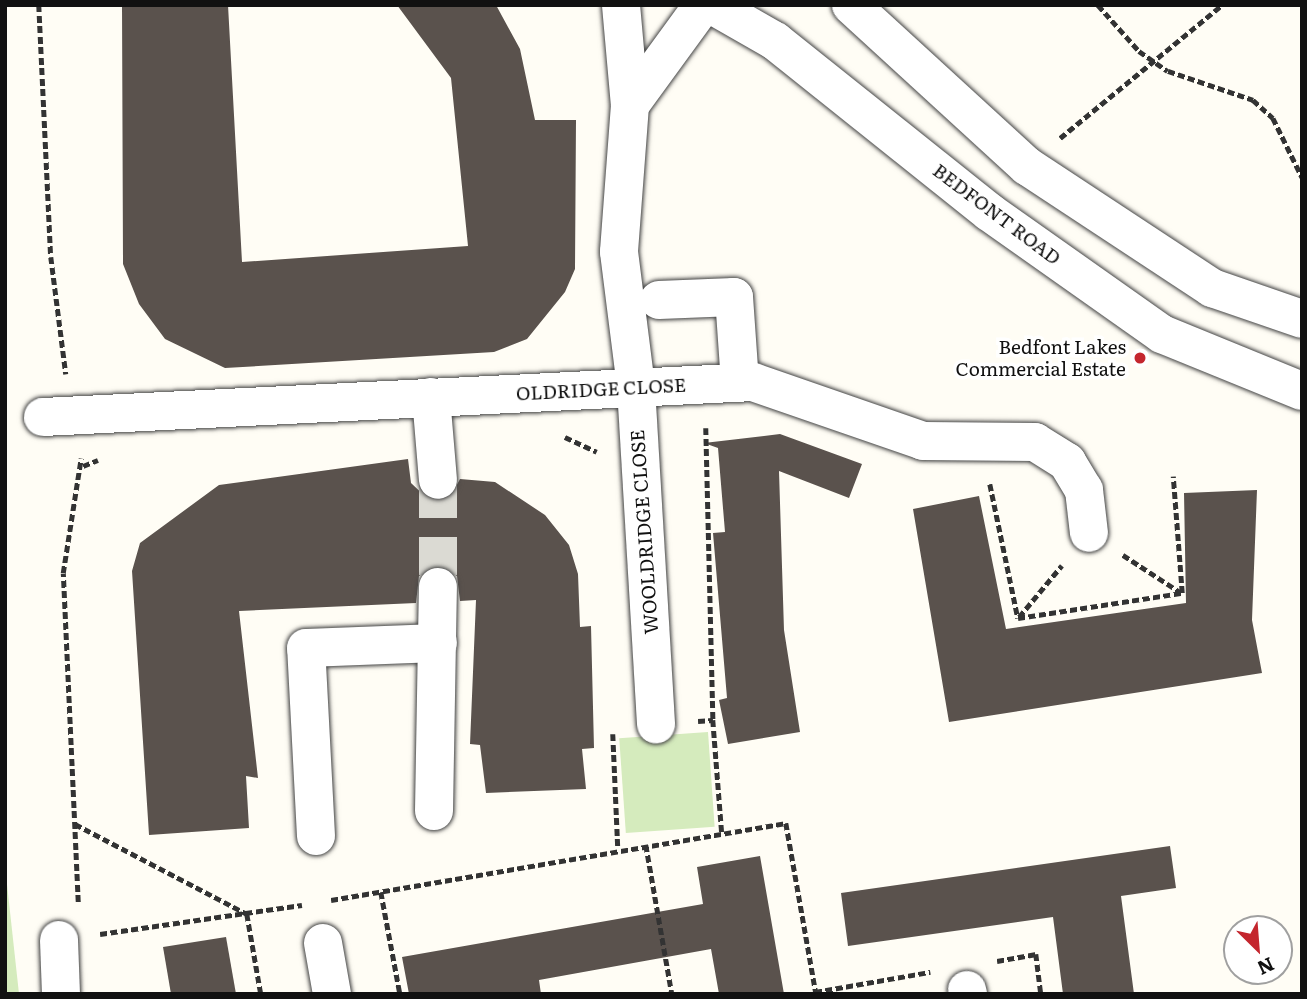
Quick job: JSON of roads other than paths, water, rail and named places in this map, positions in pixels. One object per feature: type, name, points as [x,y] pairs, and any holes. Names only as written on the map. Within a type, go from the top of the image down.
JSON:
[{"type":"street","name":"WOOLDRIDGE CLOSE","points":[[621,5],[630,105],[619,252],[636,387],[656,724]]},
{"type":"street","points":[[630,105],[703,5]]},
{"type":"street","name":"BEDFONT ROAD","points":[[712,5],[775,41],[989,212],[1162,334],[1302,391]]},
{"type":"street","points":[[851,5],[1027,166],[1212,288],[1302,319]]},
{"type":"street","points":[[659,300],[734,297],[740,382]]},
{"type":"street","name":"OLDRIDGE CLOSE","points":[[43,417],[740,382],[923,441],[1035,442],[1067,462],[1084,490],[1089,533]]},
{"type":"street","points":[[431,397],[438,481]]},
{"type":"street","points":[[433,811],[438,587]]},
{"type":"street","points":[[316,836],[306,648],[438,643]]},
{"type":"street","points":[[61,994],[69,938]]},
{"type":"street","points":[[323,943],[332,994]]},
{"type":"tunnel","points":[[438,480],[438,587]]},
{"type":"place","name":"Bedfont Lakes Commercial Estate","points":[[1140,358]]}]
